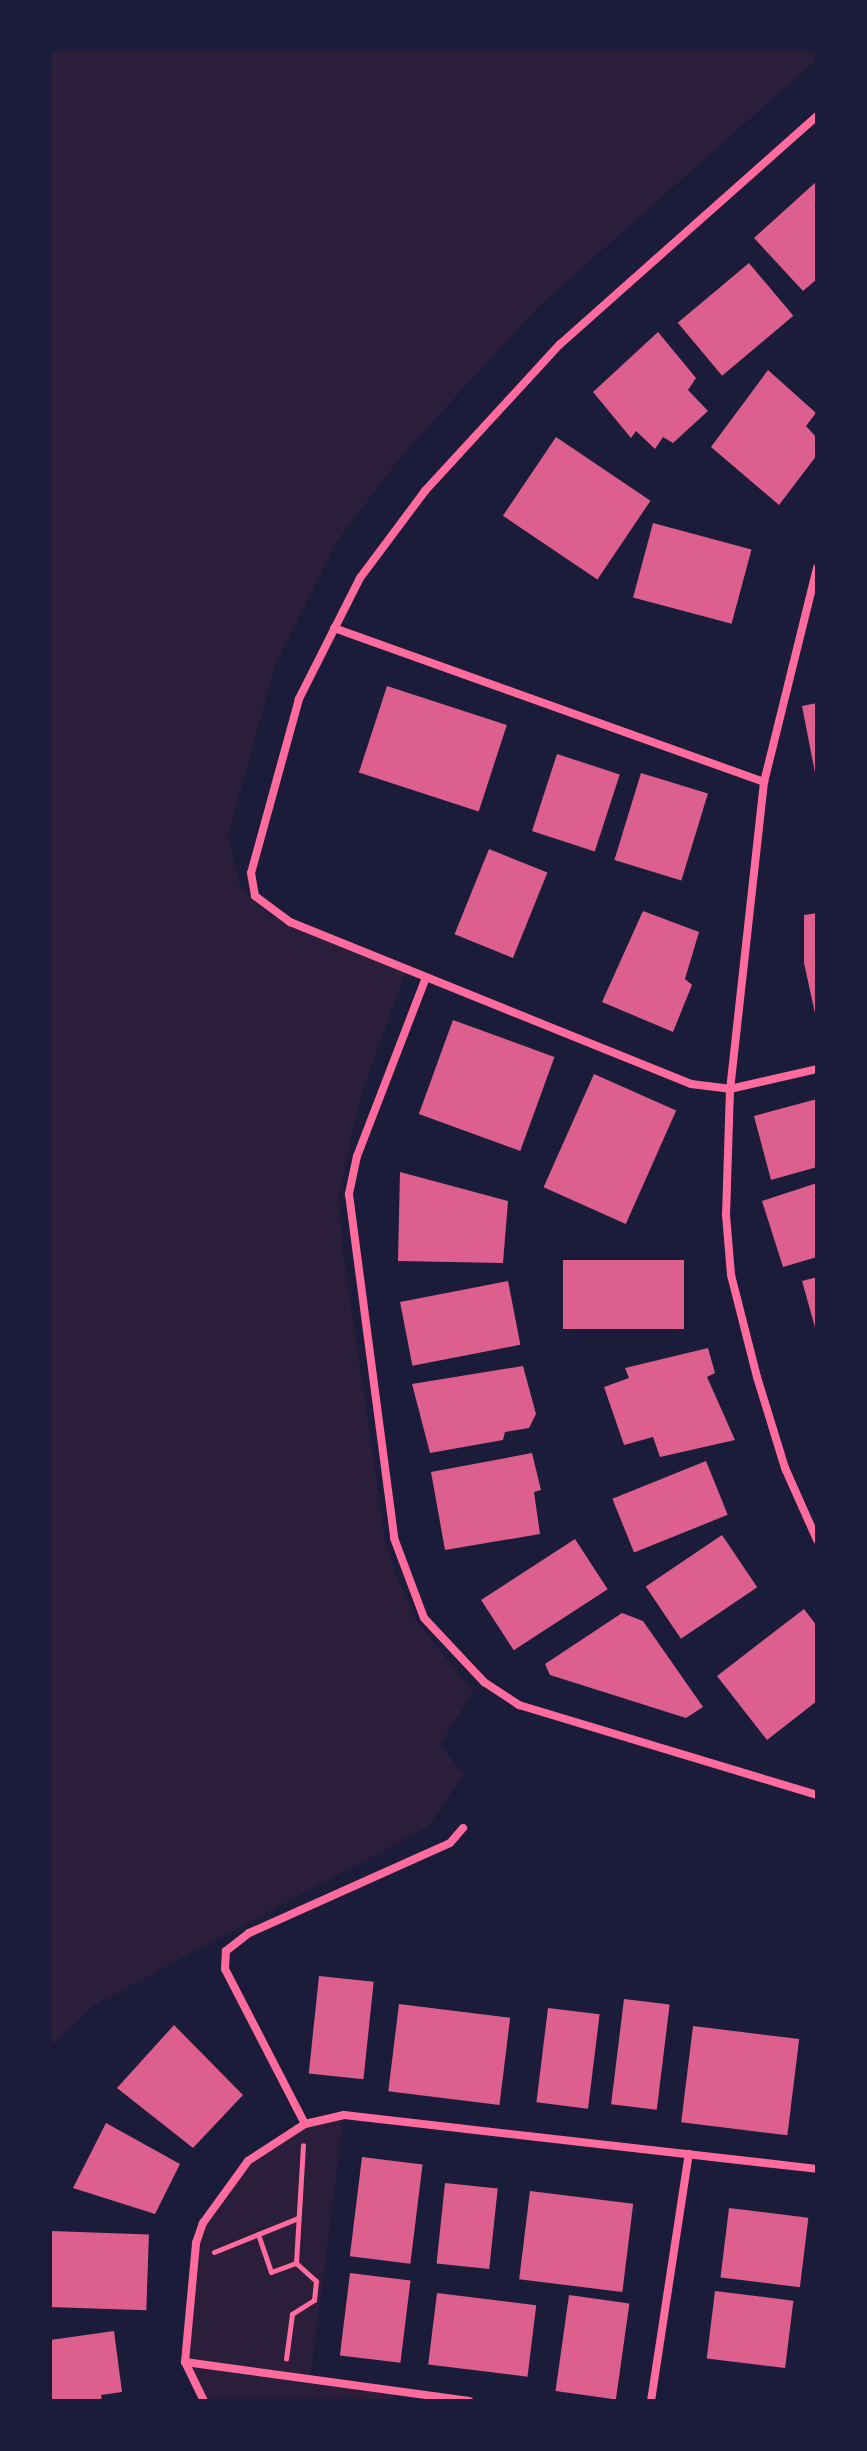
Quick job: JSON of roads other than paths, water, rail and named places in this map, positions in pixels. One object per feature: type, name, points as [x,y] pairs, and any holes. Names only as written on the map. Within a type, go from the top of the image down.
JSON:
[{"type":"street","points":[[817,116],[560,344],[490,418],[369,565],[299,699],[251,873],[255,896],[290,922],[425,980],[691,1084],[730,1089],[817,1069]]},
{"type":"street","points":[[817,568],[764,782],[730,1089],[726,1215],[731,1275],[785,1468],[817,1540]]},
{"type":"street","points":[[334,628],[764,782]]},
{"type":"street","points":[[425,980],[357,1156],[349,1194],[394,1538],[424,1618],[484,1682],[519,1705],[817,1795]]},
{"type":"street","points":[[305,2124],[225,1969],[226,1951],[249,1933],[450,1843],[463,1828]]},
{"type":"street","points":[[204,2401],[185,2362],[194,2259],[203,2223],[221,2192],[248,2161],[305,2124],[344,2115],[817,2169]]},
{"type":"street","points":[[651,2401],[689,2154]]},
{"type":"street","points":[[185,2362],[469,2401]]}]
